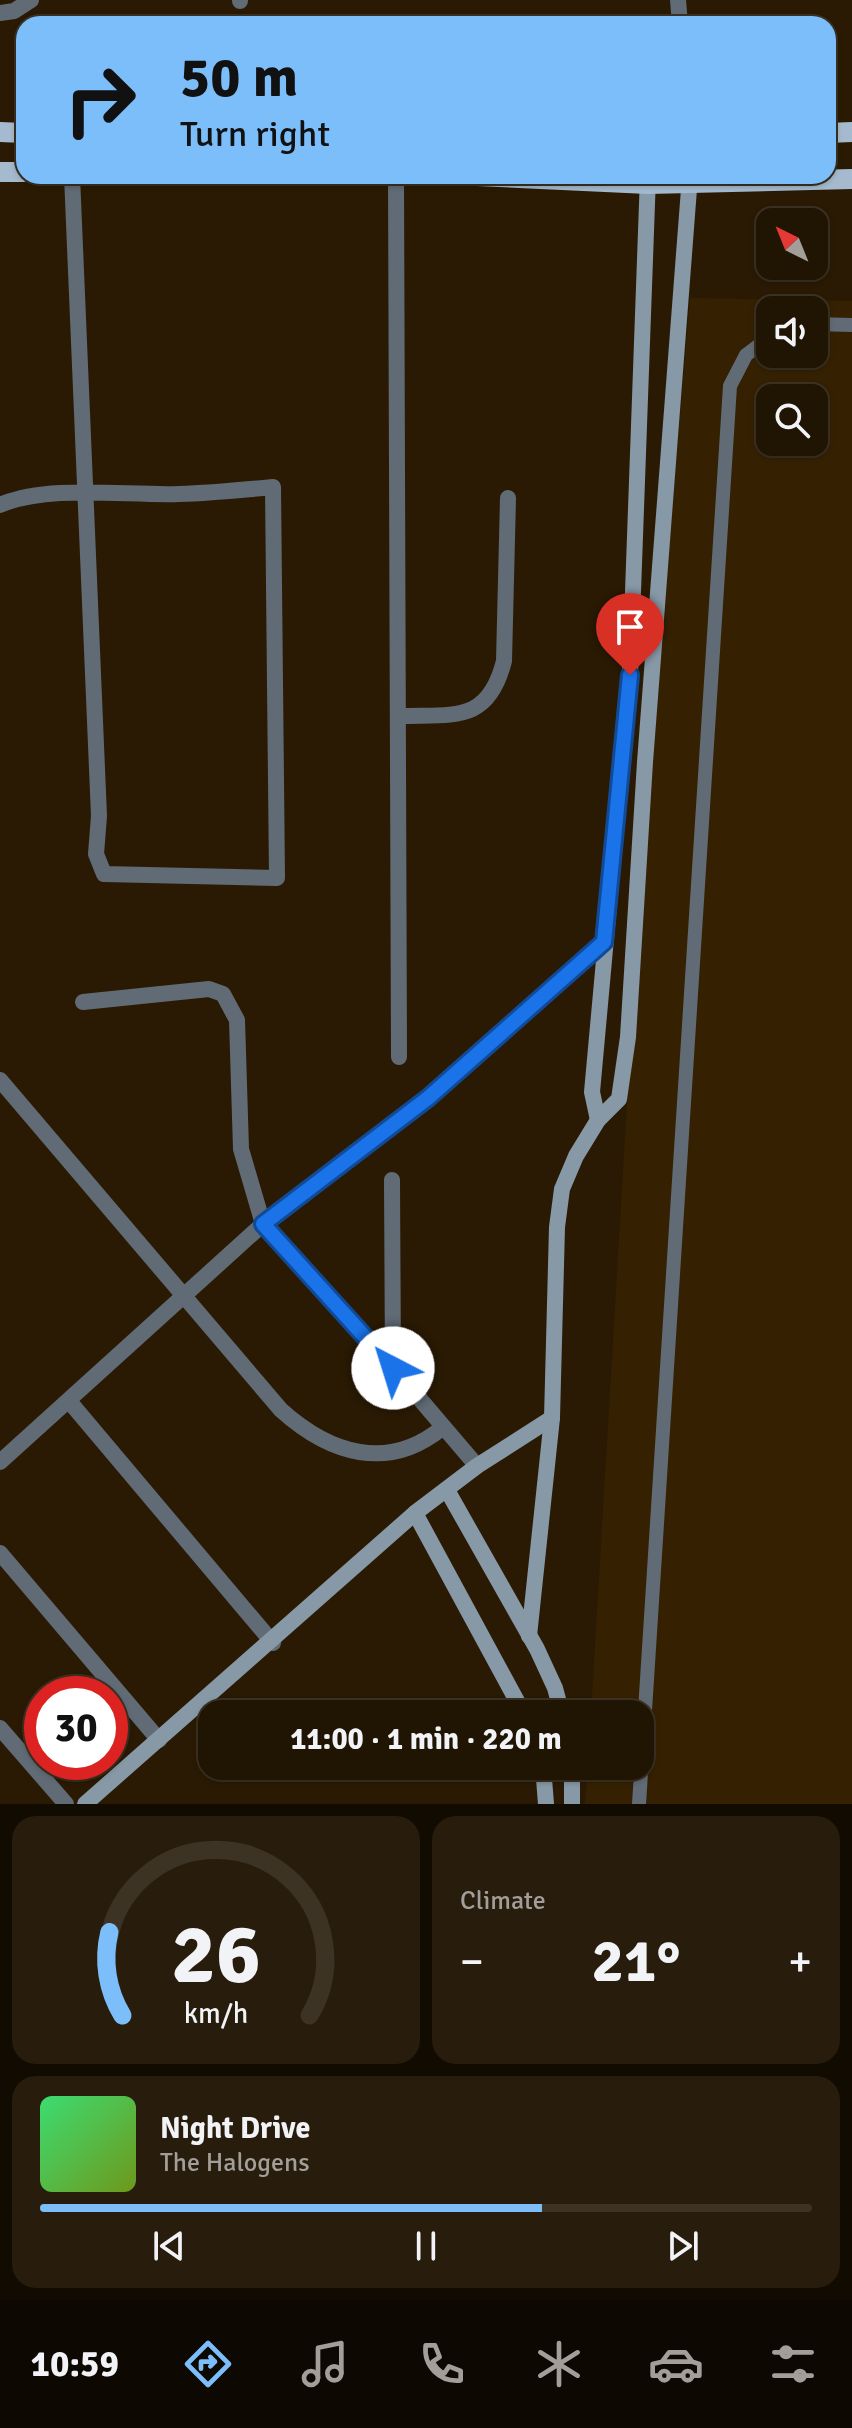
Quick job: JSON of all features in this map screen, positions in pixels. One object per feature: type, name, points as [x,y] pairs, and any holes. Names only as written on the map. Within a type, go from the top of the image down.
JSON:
[{"type":"main road","points":[[598,1120],[592,1092],[630,675],[648,184]]},
{"type":"main road","points":[[529,1636],[552,1418],[557,1227],[562,1189],[576,1156],[598,1120],[619,1099],[628,1037],[645,762],[690,184]]},
{"type":"main road","points":[[85,1804],[273,1643],[415,1513],[477,1466],[552,1418]]},
{"type":"main road","points":[[447,1490],[529,1636],[558,1700]]},
{"type":"main road","points":[[415,1513],[516,1700]]},
{"type":"main road","points":[[544,1780],[546,1804]]},
{"type":"main road","points":[[572,1780],[572,1804]]},
{"type":"street","points":[[0,13],[14,11],[31,0]]},
{"type":"street","points":[[0,505],[52,495],[83,495],[182,494],[273,487],[277,878],[104,874],[96,854],[99,816],[83,495],[72,184]]},
{"type":"street","points":[[396,184],[399,1057]]},
{"type":"street","points":[[399,716],[459,714],[479,707],[498,686],[504,661],[508,498]]},
{"type":"street","points":[[0,1462],[263,1224],[428,1098],[604,942]]},
{"type":"street","points":[[83,1002],[209,989],[223,994],[232,1005],[237,1020],[241,1149],[263,1224],[477,1466]]},
{"type":"street","points":[[0,1080],[281,1410],[306,1432],[341,1447],[378,1455],[422,1444],[442,1428]]},
{"type":"street","points":[[392,1180],[393,1368]]},
{"type":"street","points":[[69,1401],[273,1643]]},
{"type":"street","points":[[0,1553],[159,1740]]},
{"type":"street","points":[[0,1728],[66,1804]]},
{"type":"lane","points":[[828,324],[852,325]]},
{"type":"lane","points":[[639,1804],[730,386],[746,355],[756,348]]},
{"type":"shaded area","points":[[690,298],[756,299],[756,368],[828,368],[828,301],[852,301],[852,1804],[585,1804],[587,1780],[654,1780],[654,1700],[592,1700],[639,901]]},
{"type":"route","points":[[393,1368],[263,1224],[428,1098],[604,942],[630,675]]}]
